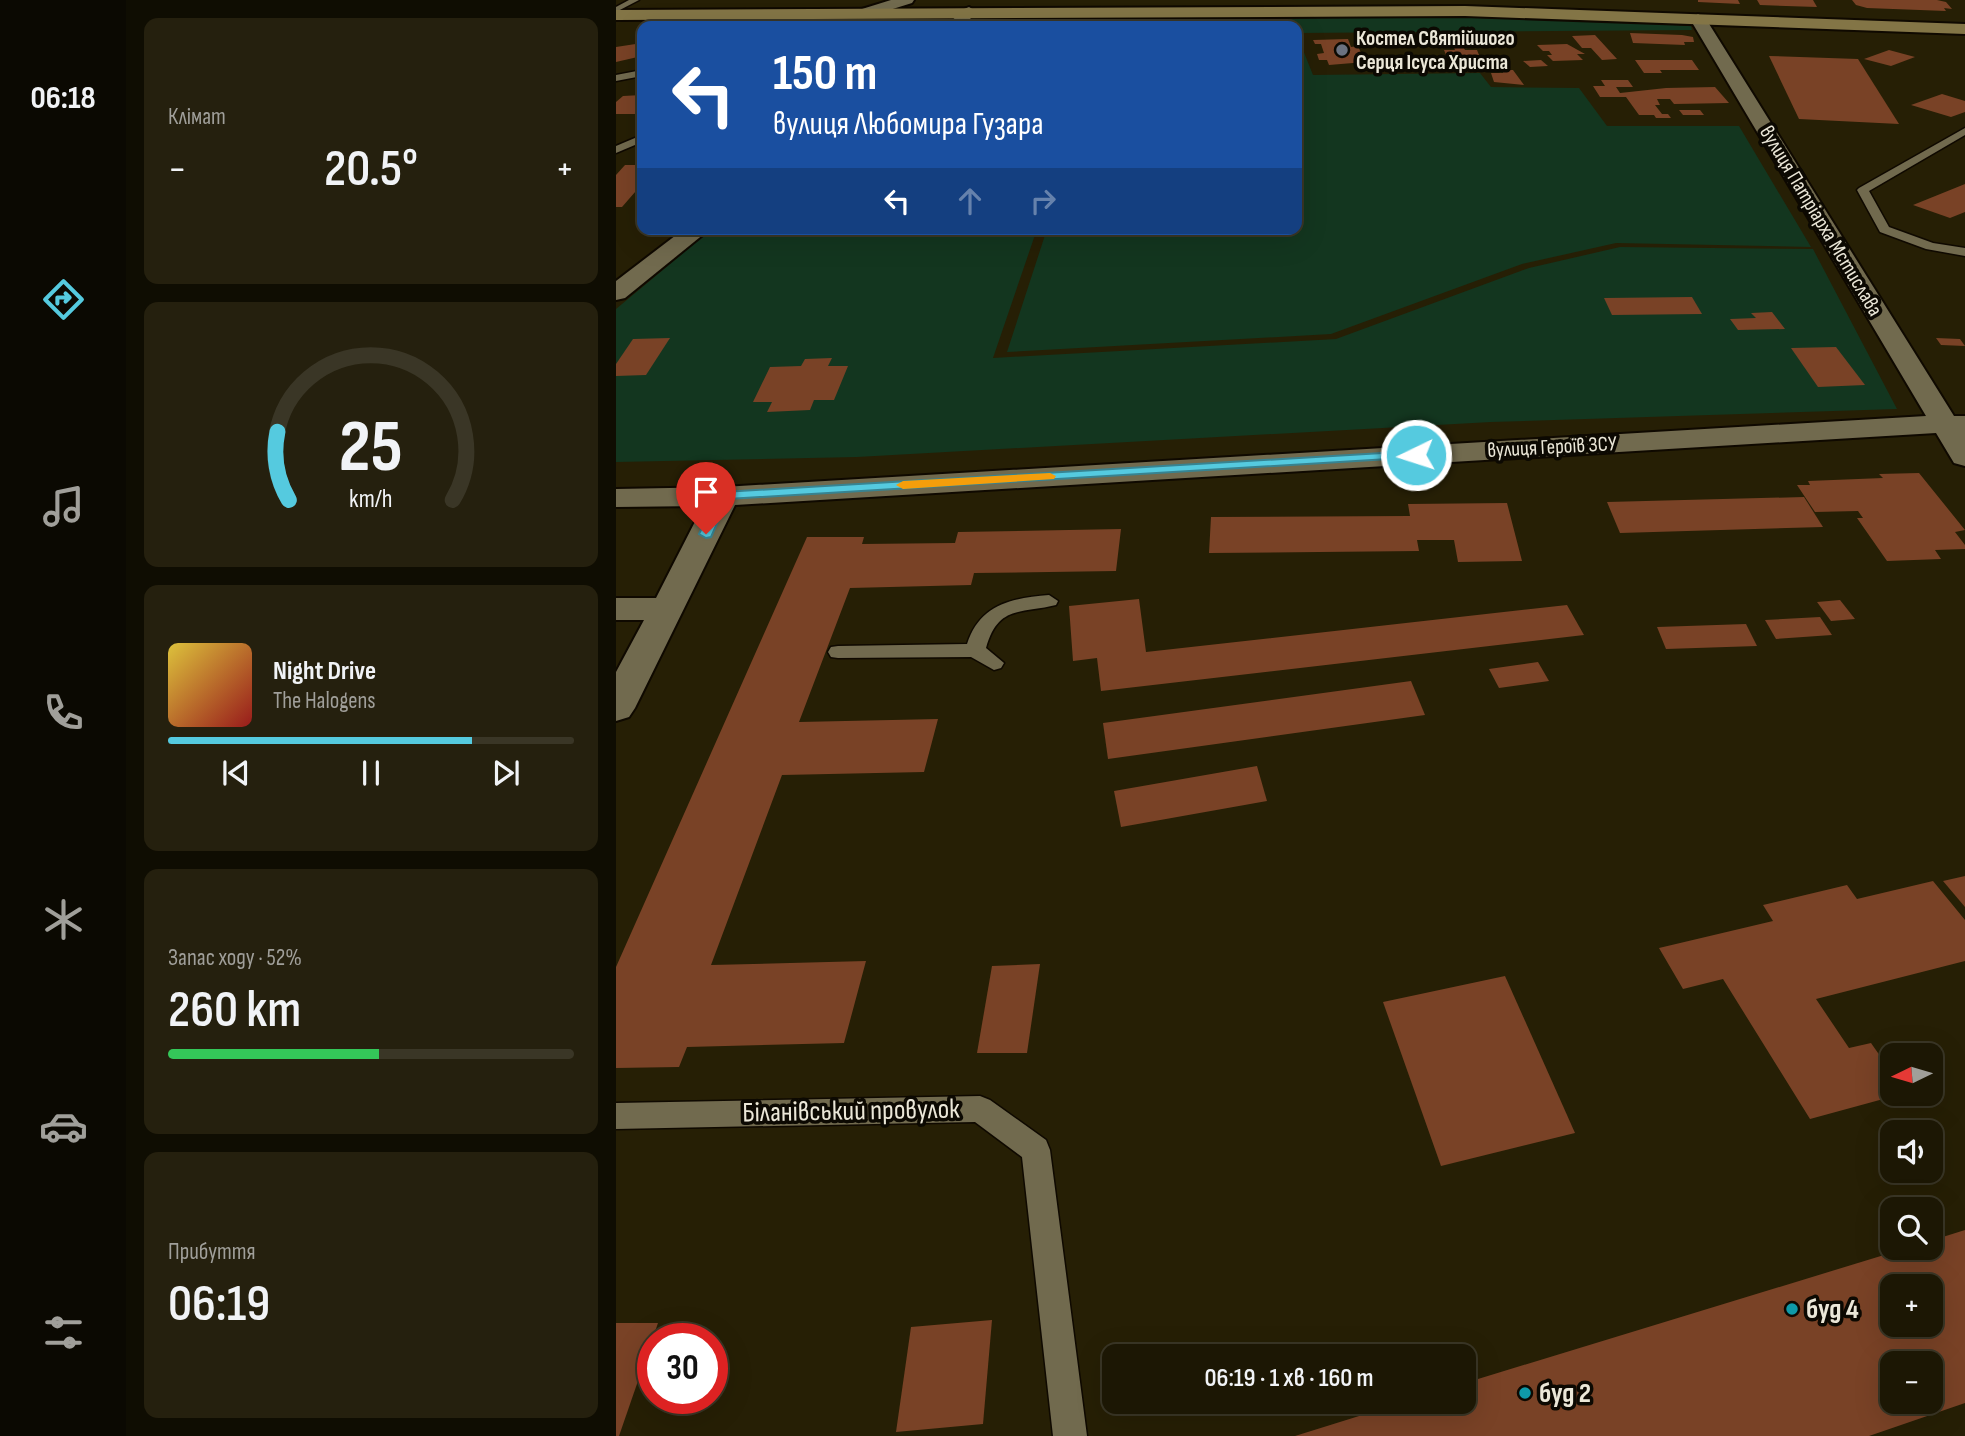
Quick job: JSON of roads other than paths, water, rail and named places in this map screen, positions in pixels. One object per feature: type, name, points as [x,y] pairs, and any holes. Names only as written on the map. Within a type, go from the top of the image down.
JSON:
[{"type":"main road","points":[[616,13],[1465,11],[1965,29]]},
{"type":"street","points":[[867,12],[907,0]]},
{"type":"street","points":[[959,21],[969,12]]},
{"type":"street","name":"вулиця Патріарха Мстислава","points":[[1698,19],[1954,424],[1965,457]]},
{"type":"street","points":[[616,293],[691,235]]},
{"type":"street","name":"вулиця Героїв ЗСУ","points":[[616,498],[723,496],[1954,424]]},
{"type":"street","points":[[616,708],[723,496]]},
{"type":"street","points":[[616,610],[666,609]]},
{"type":"lane","points":[[616,13],[635,0]]},
{"type":"lane","points":[[616,78],[637,74]]},
{"type":"lane","points":[[1965,131],[1863,190],[1884,229],[1930,246],[1965,252]]},
{"type":"lane","points":[[616,150],[637,140]]},
{"type":"lane","points":[[975,650],[983,625],[996,613],[1014,606],[1049,601]]},
{"type":"lane","points":[[838,652],[975,650],[994,663]]},
{"type":"lane","name":"Біланівський провулок","points":[[616,1116],[980,1108],[1036,1150],[1070,1436]]},
{"type":"place","name":"Костел Святійшого Серця Ісуса Христа","points":[[1342,50]]},
{"type":"place","name":"буд 4","points":[[1792,1309]]},
{"type":"place","name":"буд 2","points":[[1525,1393]]}]
